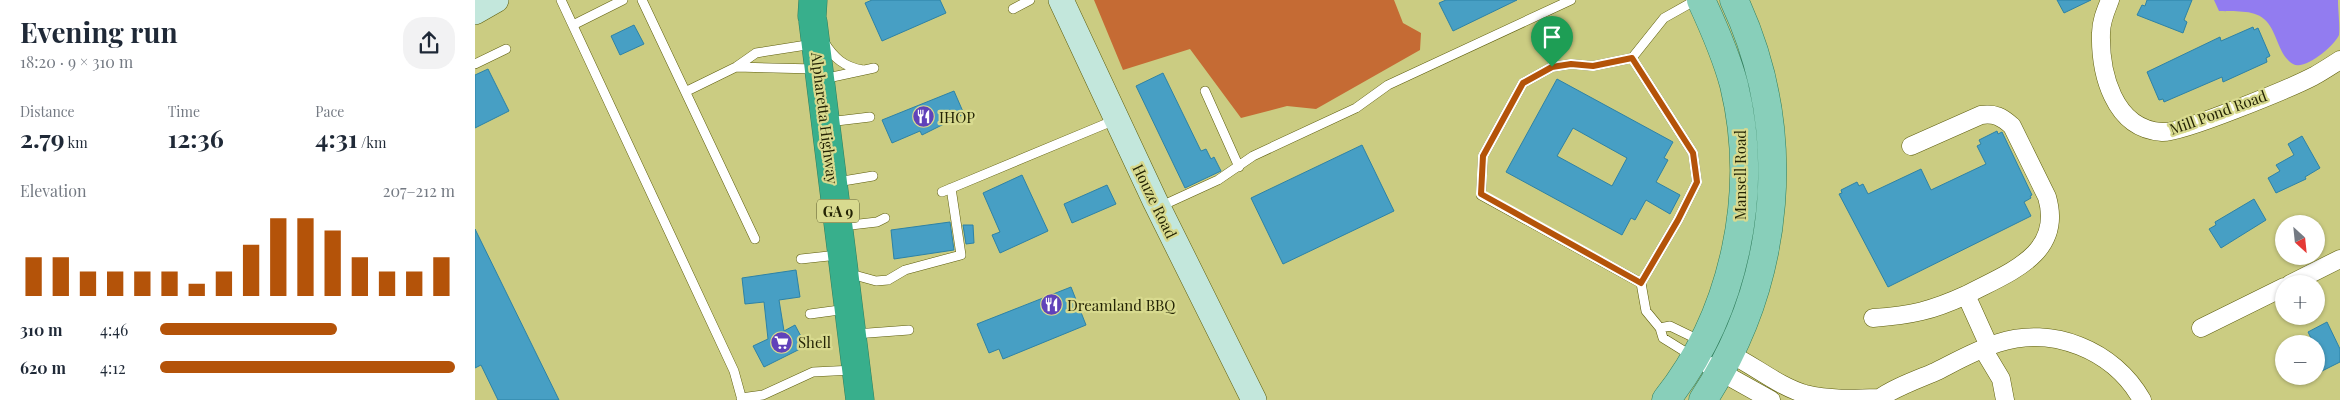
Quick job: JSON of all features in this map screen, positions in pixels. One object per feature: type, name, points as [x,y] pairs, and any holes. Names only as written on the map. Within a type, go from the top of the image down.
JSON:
[{"type":"highway","name":"Alpharetta Highway","points":[[814,33],[840,226],[860,400]]},
{"type":"main road","name":"Mansell Road","points":[[1701,0],[1716,31],[1734,85],[1743,150],[1743,196],[1737,247],[1723,297],[1703,400]]},
{"type":"main road","name":"Mansell Road","points":[[1666,400],[1713,354],[1746,318],[1765,255],[1773,203],[1771,128],[1761,70],[1733,0]]},
{"type":"main road","points":[[1743,150],[1773,149]]},
{"type":"street","points":[[475,12],[496,0]]},
{"type":"street","name":"Houze Road","points":[[1061,0],[1158,207],[1254,400]]},
{"type":"street","name":"Mill Pond Road","points":[[2110,0],[2101,33],[2106,84],[2115,103],[2127,117],[2144,128],[2163,133],[2202,121],[2314,76],[2340,60]]},
{"type":"street","points":[[1873,318],[1903,316],[1933,310],[1966,295],[2033,258],[2044,243],[2049,228],[2051,209],[2047,197],[2012,126],[2003,118],[1992,114],[1981,115],[1911,146]]},
{"type":"street","points":[[2307,275],[2340,258]]},
{"type":"street","points":[[2201,328],[2275,291]]},
{"type":"street","points":[[1966,295],[1986,347],[2001,379],[2005,400]]},
{"type":"street","points":[[1713,354],[1788,386],[1804,397],[1878,399],[1986,347],[2019,338],[2036,337],[2074,343],[2093,351],[2112,364],[2127,378],[2141,400]]},
{"type":"street","points":[[1713,354],[1771,400]]},
{"type":"lane","points":[[561,0],[734,371],[741,399],[763,395],[813,372],[856,370]]},
{"type":"lane","points":[[573,25],[623,0]]},
{"type":"lane","points":[[642,0],[687,91],[755,240]]},
{"type":"lane","points":[[1013,9],[1031,0]]},
{"type":"lane","points":[[1158,207],[1217,180],[1253,156],[1356,108],[1387,85],[1571,0]]},
{"type":"lane","points":[[1641,283],[1481,194],[1483,156],[1523,83],[1552,67],[1571,64],[1593,66],[1632,58],[1664,18],[1696,0]]},
{"type":"lane","points":[[687,91],[814,33]]},
{"type":"lane","points":[[736,67],[756,53],[814,33]]},
{"type":"lane","points":[[814,33],[863,70]]},
{"type":"lane","points":[[814,33],[838,60],[850,68],[863,70],[874,68]]},
{"type":"lane","points":[[475,64],[506,49]]},
{"type":"lane","points":[[1632,58],[1693,153],[1697,182],[1678,220],[1641,283],[1646,311],[1660,328],[1663,338],[1713,354]]},
{"type":"lane","points":[[1205,91],[1239,167]]},
{"type":"lane","points":[[826,122],[869,117]]},
{"type":"lane","points":[[801,259],[844,264],[876,281],[888,280],[905,270],[961,255],[947,190],[1117,119]]},
{"type":"lane","points":[[834,182],[873,176]]},
{"type":"lane","points":[[840,226],[877,222],[885,218]]},
{"type":"lane","points":[[810,314],[909,330]]},
{"type":"lane","points":[[1660,328],[1670,326],[1713,354]]},
{"type":"shaded area","points":[[1094,0],[1394,0],[1403,23],[1421,33],[1420,50],[1316,109],[1287,106],[1241,118],[1190,49],[1123,70]]},
{"type":"shaded area","points":[[2214,0],[2338,0],[2339,35],[2332,45],[2312,61],[2305,64],[2293,64],[2280,49],[2269,24],[2264,19],[2249,12],[2219,11]]},
{"type":"building","points":[[872,0],[940,0],[946,13],[882,41],[865,3]]},
{"type":"building","points":[[1446,0],[1517,0],[1453,31],[1439,3]]},
{"type":"building","points":[[2057,0],[2091,0],[2064,13]]},
{"type":"building","points":[[2147,0],[2192,0],[2184,20],[2187,22],[2183,33],[2137,15],[2142,5],[2145,6]]},
{"type":"building","points":[[634,25],[644,44],[620,55],[611,36]]},
{"type":"building","points":[[2253,27],[2254,30],[2258,28],[2270,56],[2266,58],[2267,62],[2223,82],[2222,77],[2164,102],[2163,99],[2159,100],[2147,72],[2220,37],[2221,41]]},
{"type":"building","points":[[488,69],[509,111],[475,128],[475,75]]},
{"type":"building","points":[[1163,73],[1201,151],[1206,149],[1211,159],[1214,157],[1221,171],[1185,188],[1136,86]]},
{"type":"building","points":[[1557,79],[1673,142],[1664,158],[1668,160],[1656,182],[1680,195],[1670,214],[1646,200],[1635,220],[1631,218],[1622,235],[1506,172]],"holes":[[[1573,128],[1627,158],[1612,186],[1557,156]]]},
{"type":"building","name":"IHOP","points":[[954,91],[964,114],[922,135],[920,131],[892,143],[882,120]]},
{"type":"building","points":[[1997,131],[1998,134],[2002,132],[2032,195],[2030,196],[2031,198],[2024,202],[2031,216],[1888,287],[1839,194],[1842,193],[1841,190],[1857,182],[1859,186],[1863,184],[1868,194],[1921,169],[1931,190],[1986,164],[1977,146],[1981,144],[1979,140]]},
{"type":"building","points":[[2302,136],[2320,168],[2305,177],[2306,179],[2276,193],[2268,178],[2280,171],[2276,165],[2294,155],[2288,144]]},
{"type":"building","points":[[1362,145],[1394,211],[1283,264],[1251,198]]},
{"type":"building","points":[[1022,175],[1048,231],[1000,253],[992,235],[1000,232],[983,193]]},
{"type":"building","points":[[1107,185],[1116,204],[1072,223],[1064,204]]},
{"type":"building","points":[[2254,199],[2266,220],[2221,248],[2209,229],[2216,225],[2215,222]]},
{"type":"building","points":[[950,222],[954,250],[894,259],[891,230]]},
{"type":"building","points":[[963,225],[973,225],[974,243],[966,244]]},
{"type":"building","points":[[475,229],[559,400],[498,400],[481,365],[475,368]]},
{"type":"building","points":[[796,270],[800,297],[779,300],[784,331],[795,325],[806,346],[764,367],[753,346],[768,339],[764,302],[745,304],[742,278]]},
{"type":"building","name":"Dreamland BBQ","points":[[1071,287],[1086,325],[1003,359],[999,349],[989,353],[977,324]]},
{"type":"building","points":[[2327,322],[2340,349],[2340,362],[2325,370],[2325,335],[2310,335],[2308,332],[2325,325]]},
{"type":"place","name":"IHOP","points":[[923,117]]},
{"type":"place","name":"Dreamland BBQ","points":[[1051,305]]},
{"type":"place","name":"Shell","points":[[782,342]]},
{"type":"route","points":[[1632,58],[1693,153],[1697,182],[1678,220],[1641,283],[1481,194],[1483,156],[1523,83],[1552,67],[1571,64],[1593,66],[1632,58]]}]
